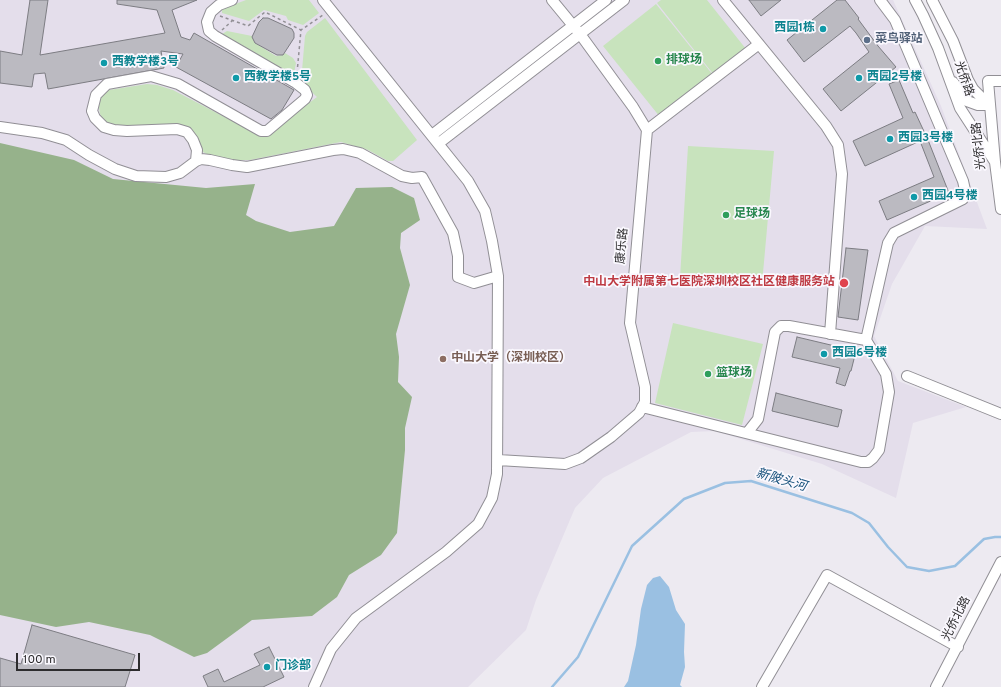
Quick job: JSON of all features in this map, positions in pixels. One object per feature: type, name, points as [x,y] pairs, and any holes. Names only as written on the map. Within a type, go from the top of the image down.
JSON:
[{"type":"street","points":[[196,161],[197,150],[193,140],[187,132],[177,129],[127,131],[114,130],[104,127],[95,118],[92,111],[96,95],[107,84],[150,76],[178,84],[261,131],[267,131],[305,99],[307,95],[305,90],[296,83],[215,36],[208,30],[207,22],[211,12],[219,5],[232,0]]},
{"type":"street","points":[[314,687],[331,649],[356,618],[446,552],[478,524],[492,498],[498,474],[498,276],[485,211],[468,181],[323,0]]},
{"type":"street","points":[[552,0],[580,34],[633,107],[647,130],[759,44]]},
{"type":"street","points":[[435,139],[606,0]]},
{"type":"street","points":[[435,139],[580,34],[624,0]]},
{"type":"street","points":[[723,0],[826,126],[838,144],[842,174],[830,334]]},
{"type":"street","points":[[498,460],[565,464],[581,458],[611,437],[639,413],[642,407],[861,462],[868,462],[873,458],[879,450],[889,392],[886,374],[866,340],[888,243],[894,233],[963,199],[965,190],[964,181],[895,20],[880,0]]},
{"type":"street","name":"光侨路","points":[[915,0],[950,78],[960,108],[995,162]]},
{"type":"street","points":[[923,15],[934,4]]},
{"type":"street","name":"光侨路","points":[[934,4],[953,41],[968,80],[989,105]]},
{"type":"street","points":[[950,78],[967,101],[978,105],[989,105]]},
{"type":"street","name":"光侨北路","points":[[1001,81],[988,81],[989,105],[1001,208]]},
{"type":"street","points":[[0,127],[42,134],[66,140],[115,169],[136,176],[166,176],[180,173],[201,159],[248,167],[333,150],[343,149],[360,153],[402,176],[422,178],[453,233],[458,256],[458,277],[474,283],[498,276]]},
{"type":"street","name":"康乐路","points":[[642,407],[645,402],[644,387],[630,323],[647,130]]},
{"type":"street","points":[[747,433],[758,419],[775,332],[781,326],[789,326],[866,340]]},
{"type":"street","points":[[907,376],[1001,414]]},
{"type":"street","name":"光侨北路","points":[[936,687],[1001,562]]},
{"type":"street","points":[[762,687],[826,575],[958,647]]},
{"type":"path","points":[[211,12],[248,26],[265,12],[301,30]]},
{"type":"path","points":[[296,83],[301,30],[325,13]]},
{"type":"path","points":[[215,36],[233,20]]},
{"type":"shaded area","name":"中山大学（深圳校区）","points":[[0,0],[893,0],[941,106],[987,229],[925,226],[892,284],[874,336],[898,381],[966,407],[913,423],[896,498],[822,464],[715,431],[691,432],[603,478],[575,508],[536,600],[526,630],[468,687],[0,687]]},
{"type":"green space","points":[[246,0],[309,0],[319,13],[303,25],[288,20],[286,16],[264,10],[249,21],[222,13],[222,9]]},
{"type":"green space","points":[[661,0],[707,0],[746,49],[714,75],[657,3]]},
{"type":"green space","name":"排球场","points":[[656,4],[713,75],[660,117],[603,46]]},
{"type":"green space","points":[[325,18],[417,140],[393,161],[388,161],[368,150],[341,142],[250,160],[231,160],[210,156],[203,152],[192,131],[172,125],[115,125],[103,120],[100,114],[100,99],[104,92],[147,84],[157,85],[173,90],[261,136],[266,135],[317,97],[301,82],[305,36],[307,32]]},
{"type":"green space","points":[[227,31],[252,36],[255,43],[276,56],[283,55],[285,53],[293,58],[296,63],[293,78],[219,36]]},
{"type":"green space","points":[[0,143],[74,160],[113,179],[206,188],[255,184],[246,215],[256,221],[290,232],[334,226],[356,188],[392,187],[414,198],[420,220],[401,233],[400,248],[410,285],[396,334],[399,357],[398,382],[412,397],[405,428],[405,450],[397,533],[381,555],[349,575],[337,597],[312,616],[252,620],[207,653],[194,657],[150,635],[89,622],[56,627],[0,615]]},
{"type":"green space","name":"足球场","points":[[688,146],[774,151],[762,284],[680,278]]},
{"type":"green space","name":"篮球场","points":[[673,323],[763,344],[742,425],[655,403]]},
{"type":"water","points":[[660,576],[669,587],[676,610],[685,624],[685,667],[680,685],[682,687],[624,687],[628,681],[636,645],[641,609],[647,585],[653,578]]},
{"type":"building","points":[[30,0],[48,0],[40,55],[165,33],[157,10],[117,4],[117,0],[197,0],[172,10],[181,37],[190,40],[194,33],[294,90],[282,110],[271,119],[176,67],[183,54],[161,51],[164,68],[48,89],[45,73],[34,74],[32,87],[0,83],[0,51],[22,55]]},
{"type":"building","points":[[749,0],[781,0],[761,16]]},
{"type":"building","points":[[837,0],[845,0],[878,46],[896,67],[841,111],[823,89],[869,52],[856,33],[850,26],[804,62],[787,40]]},
{"type":"building","points":[[263,18],[268,18],[292,29],[294,38],[283,55],[277,55],[255,43],[252,37],[259,22]]},
{"type":"building","points":[[899,80],[913,113],[915,112],[928,140],[949,193],[887,220],[879,201],[934,177],[920,141],[865,166],[853,141],[903,118],[889,84]]},
{"type":"building","points":[[846,248],[868,250],[858,320],[838,317]]},
{"type":"building","name":"西园6号楼","points":[[797,337],[856,351],[851,371],[845,386],[836,383],[840,368],[792,357]]},
{"type":"building","points":[[776,393],[842,410],[838,427],[772,411]]},
{"type":"building","points":[[32,625],[135,655],[125,687],[0,687],[0,658],[21,664]]},
{"type":"building","name":"门诊部","points":[[269,647],[284,677],[263,687],[208,687],[203,676],[218,669],[224,682],[260,665],[254,654]]},
{"type":"waterway","name":"新陂头河","points":[[552,687],[578,657],[632,546],[684,499],[725,483],[751,481],[852,513],[869,523],[888,547],[907,567],[929,571],[955,566],[984,539],[1001,537]]},
{"type":"place","name":"西园1栋","points":[[823,29]]},
{"type":"place","name":"菜鸟驿站","points":[[867,40]]},
{"type":"place","name":"排球场","points":[[658,61]]},
{"type":"place","name":"西教学楼3号","points":[[104,63]]},
{"type":"place","name":"西教学楼5号","points":[[236,78]]},
{"type":"place","name":"西园2号楼","points":[[859,78]]},
{"type":"place","name":"西园3号楼","points":[[890,139]]},
{"type":"place","name":"西园4号楼","points":[[914,197]]},
{"type":"place","name":"足球场","points":[[726,215]]},
{"type":"place","name":"中山大学附属第七医院深圳校区社区健康服务站","points":[[844,283]]},
{"type":"place","name":"西园6号楼","points":[[824,354]]},
{"type":"place","name":"中山大学（深圳校区）","points":[[443,359]]},
{"type":"place","name":"篮球场","points":[[708,374]]},
{"type":"place","name":"门诊部","points":[[267,667]]}]
